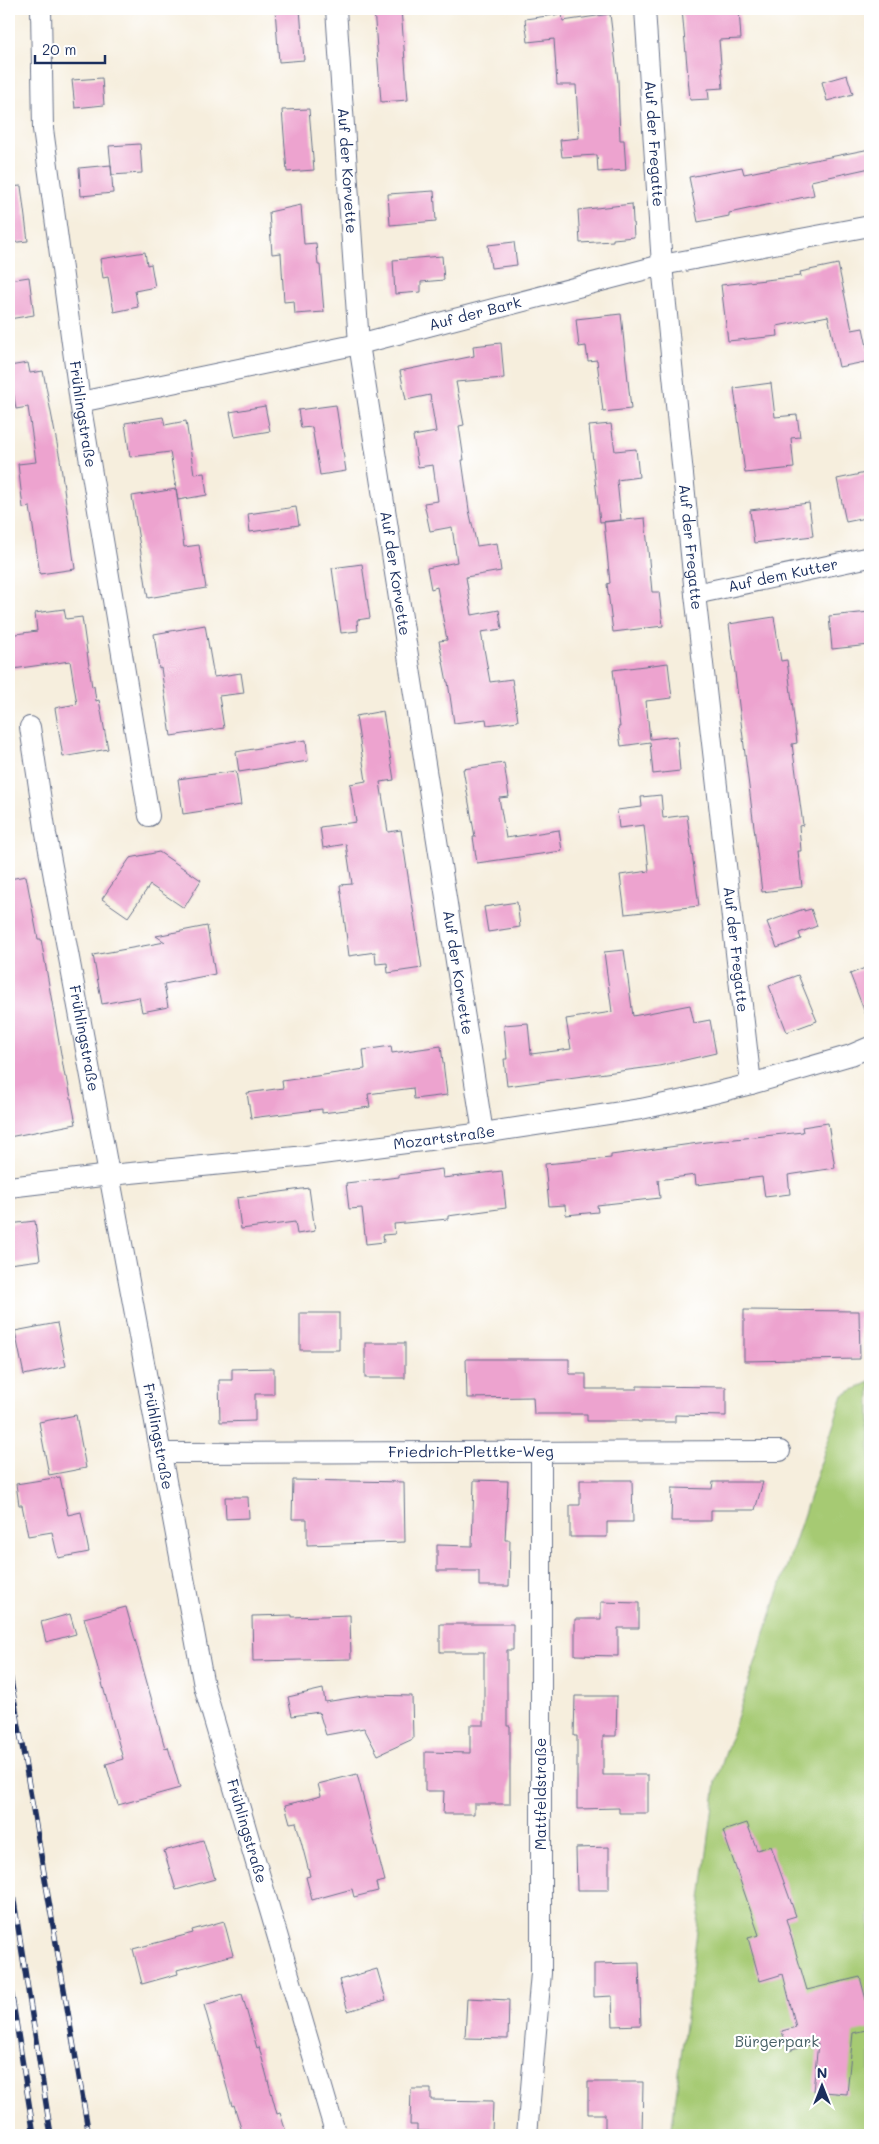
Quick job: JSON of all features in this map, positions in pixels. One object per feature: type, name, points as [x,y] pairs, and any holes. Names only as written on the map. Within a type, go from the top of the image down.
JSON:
[{"type":"street","name":"Frühlingstraße","points":[[41,9],[43,129],[80,402],[149,816]]},
{"type":"street","name":"Auf der Korvette","points":[[336,9],[359,344],[483,1133]]},
{"type":"street","name":"Auf der Fregatte","points":[[645,9],[662,265],[695,594],[751,1084]]},
{"type":"street","name":"Auf der Bark","points":[[80,402],[359,344],[662,265],[870,226]]},
{"type":"street","name":"Auf dem Kutter","points":[[695,594],[870,557]]},
{"type":"street","name":"Frühlingstraße","points":[[30,727],[46,834],[204,1686],[336,2135]]},
{"type":"street","name":"Mozartstraße","points":[[9,1187],[306,1156],[483,1133],[641,1109],[751,1084],[851,1055],[870,1047]]},
{"type":"street","name":"Friedrich-Plettke-Weg","points":[[162,1453],[780,1451]]},
{"type":"street","name":"Mattfeldstraße","points":[[528,2135],[542,1973],[541,1452]]},
{"type":"green space","name":"Bürgerpark","points":[[870,1382],[870,2135],[671,2135],[716,1782],[843,1395]]},
{"type":"building","points":[[275,9],[300,9],[304,60],[279,62]]},
{"type":"building","points":[[374,9],[401,9],[408,100],[381,102]]},
{"type":"building","points":[[682,9],[739,9],[741,39],[719,40],[723,88],[708,89],[709,99],[690,100]]},
{"type":"building","points":[[562,14],[563,21],[610,14],[618,81],[620,140],[624,140],[626,170],[598,172],[597,155],[562,157],[560,140],[579,138],[576,85],[557,85],[554,39],[528,42],[525,19]]},
{"type":"building","points":[[847,75],[853,94],[827,101],[822,82]]},
{"type":"building","points":[[102,78],[104,105],[75,108],[72,80]]},
{"type":"building","points":[[309,109],[314,170],[287,172],[282,110]]},
{"type":"building","points":[[140,144],[142,173],[112,175],[109,146]]},
{"type":"building","points":[[870,149],[870,168],[811,181],[814,195],[729,213],[729,216],[698,222],[689,177],[742,167],[744,174]]},
{"type":"building","points":[[111,165],[113,193],[81,196],[79,168]]},
{"type":"building","points":[[21,186],[28,241],[9,243],[9,187]]},
{"type":"building","points":[[434,191],[436,221],[390,225],[388,194]]},
{"type":"building","points":[[632,204],[634,237],[613,239],[613,241],[580,243],[578,210]]},
{"type":"building","points":[[301,205],[304,244],[316,243],[324,312],[295,314],[294,301],[284,302],[281,253],[272,254],[269,212]]},
{"type":"building","points":[[514,242],[517,265],[491,268],[488,245]]},
{"type":"building","points":[[145,252],[147,265],[151,264],[155,287],[135,291],[138,307],[114,312],[108,277],[103,278],[100,259]]},
{"type":"building","points":[[442,256],[444,280],[421,282],[421,292],[395,294],[393,260]]},
{"type":"building","points":[[838,264],[852,330],[863,328],[870,361],[839,367],[828,316],[777,326],[778,336],[728,341],[721,285],[801,276],[800,272]]},
{"type":"building","points":[[29,277],[34,315],[9,319],[9,280]]},
{"type":"building","points":[[621,314],[631,409],[603,412],[597,360],[588,361],[586,346],[579,347],[576,319]]},
{"type":"building","points":[[501,343],[504,378],[456,382],[464,425],[459,426],[464,460],[462,460],[469,510],[477,546],[497,543],[501,571],[466,577],[472,615],[499,610],[502,629],[481,632],[490,682],[512,679],[518,721],[487,725],[486,719],[454,723],[439,641],[447,640],[437,587],[431,589],[427,568],[457,562],[452,527],[430,531],[424,503],[438,501],[433,465],[418,467],[413,436],[436,432],[430,395],[406,400],[400,371],[474,356],[473,346]]},
{"type":"building","points":[[28,363],[30,373],[43,371],[60,459],[75,569],[40,574],[30,507],[23,508],[18,464],[36,462],[28,407],[16,409],[9,366]]},
{"type":"building","points":[[771,383],[775,417],[797,415],[800,437],[791,438],[794,468],[745,473],[734,388]]},
{"type":"building","points":[[336,405],[346,471],[320,475],[312,427],[301,428],[298,410]]},
{"type":"building","points":[[265,406],[270,431],[235,437],[230,412]]},
{"type":"building","points":[[163,417],[165,425],[186,421],[194,474],[204,473],[207,495],[178,500],[170,452],[130,457],[125,423]]},
{"type":"building","points":[[611,424],[615,451],[636,449],[639,477],[617,480],[621,520],[600,522],[589,426]]},
{"type":"building","points":[[870,472],[870,517],[846,522],[837,479]]},
{"type":"building","points":[[176,489],[184,547],[199,545],[206,588],[148,598],[132,496]]},
{"type":"building","points":[[809,503],[813,536],[754,543],[750,510]]},
{"type":"building","points":[[296,507],[299,525],[250,532],[248,514]]},
{"type":"building","points":[[645,518],[652,592],[659,592],[663,626],[613,632],[607,584],[610,583],[604,522]]},
{"type":"building","points":[[362,564],[370,618],[357,620],[358,631],[341,633],[332,568]]},
{"type":"building","points":[[64,609],[66,619],[82,617],[92,687],[94,686],[96,701],[99,700],[108,749],[63,757],[55,708],[77,704],[70,661],[13,669],[9,635],[37,631],[35,613]]},
{"type":"building","points":[[870,612],[870,645],[832,649],[829,616]]},
{"type":"building","points":[[774,617],[781,661],[787,660],[797,743],[792,744],[803,825],[799,826],[801,851],[798,851],[802,887],[762,892],[729,624]]},
{"type":"building","points":[[205,625],[214,677],[241,673],[244,693],[219,696],[224,728],[171,736],[154,634]]},
{"type":"building","points":[[668,663],[672,698],[646,701],[650,739],[677,736],[680,771],[653,774],[650,742],[621,746],[613,670]]},
{"type":"building","points":[[383,711],[394,780],[380,782],[388,832],[401,830],[422,968],[388,973],[387,963],[376,964],[375,952],[349,956],[340,885],[352,884],[346,844],[323,848],[320,827],[356,822],[350,784],[366,781],[356,716]]},
{"type":"building","points":[[306,740],[308,761],[239,772],[236,752]]},
{"type":"building","points":[[504,763],[509,797],[499,798],[506,838],[559,830],[562,851],[477,863],[473,837],[475,837],[463,769]]},
{"type":"building","points":[[236,771],[241,805],[183,814],[178,779]]},
{"type":"building","points":[[661,795],[663,818],[687,815],[699,906],[625,914],[620,875],[649,871],[644,825],[619,828],[617,810],[642,807],[641,797]]},
{"type":"building","points":[[159,852],[201,880],[184,908],[150,885],[128,917],[102,899],[130,858]]},
{"type":"building","points":[[26,876],[38,939],[41,939],[65,1077],[67,1077],[76,1124],[9,1137],[9,879]]},
{"type":"building","points":[[517,902],[520,927],[488,932],[484,907]]},
{"type":"building","points":[[804,909],[804,911],[811,909],[817,926],[799,933],[801,939],[777,948],[767,922]]},
{"type":"building","points":[[207,926],[215,974],[164,984],[168,1007],[142,1012],[139,997],[102,1004],[93,955],[165,942],[156,936]]},
{"type":"building","points":[[624,950],[633,1016],[690,1005],[694,1023],[710,1020],[716,1053],[659,1066],[507,1086],[504,1059],[507,1059],[504,1025],[528,1023],[531,1054],[571,1049],[566,1019],[612,1012],[604,952]]},
{"type":"building","points":[[870,966],[870,1023],[869,1023],[850,974]]},
{"type":"building","points":[[798,975],[817,1021],[787,1032],[769,986]]},
{"type":"building","points":[[391,1046],[392,1053],[441,1046],[447,1095],[414,1099],[413,1088],[368,1094],[370,1107],[322,1113],[322,1109],[251,1118],[247,1093],[283,1088],[282,1081],[365,1069],[363,1050]]},
{"type":"building","points":[[828,1123],[835,1168],[788,1175],[790,1194],[765,1197],[762,1177],[696,1185],[695,1175],[658,1180],[660,1198],[597,1205],[598,1212],[566,1215],[565,1205],[549,1206],[545,1164],[611,1158],[611,1155],[706,1142],[803,1132],[802,1127]]},
{"type":"building","points":[[442,1169],[443,1178],[502,1171],[506,1208],[448,1216],[448,1219],[394,1224],[395,1234],[383,1235],[384,1242],[366,1244],[362,1208],[349,1209],[346,1183],[399,1177],[399,1175]]},
{"type":"building","points":[[309,1188],[315,1231],[297,1234],[295,1222],[241,1229],[237,1198]]},
{"type":"building","points":[[35,1221],[40,1260],[9,1264],[9,1224]]},
{"type":"building","points":[[744,1310],[859,1311],[860,1359],[744,1361]]},
{"type":"building","points":[[300,1313],[339,1313],[339,1350],[300,1350]]},
{"type":"building","points":[[57,1323],[66,1366],[24,1375],[15,1331]]},
{"type":"building","points":[[365,1343],[405,1343],[405,1378],[365,1378]]},
{"type":"building","points":[[466,1359],[569,1359],[569,1374],[586,1374],[586,1389],[637,1389],[637,1386],[726,1387],[726,1416],[675,1415],[675,1422],[638,1422],[587,1421],[587,1414],[534,1414],[533,1397],[467,1398]]},
{"type":"building","points":[[274,1368],[274,1394],[255,1394],[255,1421],[220,1422],[219,1380],[232,1380],[232,1369]]},
{"type":"building","points":[[76,1415],[86,1468],[49,1475],[39,1422]]},
{"type":"building","points":[[60,1477],[68,1515],[81,1512],[89,1552],[58,1558],[52,1532],[28,1536],[22,1505],[19,1505],[16,1484]]},
{"type":"building","points":[[293,1480],[404,1482],[405,1542],[307,1545],[307,1519],[292,1519]]},
{"type":"building","points":[[474,1480],[508,1481],[505,1540],[510,1540],[509,1586],[479,1586],[479,1571],[437,1571],[437,1545],[472,1546]]},
{"type":"building","points":[[580,1480],[632,1480],[633,1522],[607,1522],[607,1537],[570,1537],[570,1505],[580,1505]]},
{"type":"building","points":[[713,1482],[763,1482],[755,1510],[711,1510],[711,1521],[671,1521],[672,1488],[712,1489]]},
{"type":"building","points":[[225,1497],[248,1497],[249,1518],[226,1519]]},
{"type":"building","points":[[601,1602],[639,1603],[639,1628],[618,1628],[618,1656],[575,1655],[575,1619],[601,1619]]},
{"type":"building","points":[[126,1607],[165,1748],[168,1747],[180,1788],[118,1805],[106,1764],[123,1759],[84,1618]]},
{"type":"building","points":[[70,1614],[76,1634],[46,1642],[41,1622]]},
{"type":"building","points":[[292,1615],[292,1617],[350,1615],[351,1659],[253,1661],[252,1616]]},
{"type":"building","points":[[440,1624],[513,1624],[513,1650],[507,1650],[507,1726],[510,1726],[510,1804],[474,1804],[474,1814],[443,1814],[444,1791],[425,1791],[425,1752],[470,1753],[470,1725],[484,1725],[484,1652],[440,1652]]},
{"type":"building","points":[[323,1689],[325,1702],[369,1695],[412,1696],[413,1739],[378,1755],[364,1728],[326,1735],[319,1712],[292,1716],[288,1697]]},
{"type":"building","points":[[575,1696],[617,1696],[616,1736],[603,1736],[603,1775],[648,1775],[648,1813],[619,1813],[619,1808],[577,1809],[577,1736],[574,1736]]},
{"type":"building","points":[[357,1774],[385,1881],[376,1883],[378,1891],[354,1897],[352,1889],[312,1900],[306,1877],[310,1876],[296,1822],[290,1823],[285,1805],[321,1796],[318,1784]]},
{"type":"building","points":[[747,1823],[757,1850],[771,1846],[796,1916],[786,1919],[807,1990],[860,1977],[870,2015],[870,2029],[853,2033],[847,2094],[813,2091],[818,2043],[788,2051],[782,2031],[796,2027],[783,1974],[760,1981],[748,1938],[759,1935],[723,1831]]},
{"type":"building","points":[[203,1840],[215,1879],[176,1890],[164,1851]]},
{"type":"building","points":[[609,1847],[609,1890],[577,1890],[576,1848]]},
{"type":"building","points":[[224,1921],[233,1955],[177,1970],[178,1974],[142,1984],[133,1949],[193,1933],[192,1930]]},
{"type":"building","points":[[639,1963],[641,2025],[613,2026],[612,1996],[594,1997],[594,1964]]},
{"type":"building","points":[[377,1969],[386,2000],[348,2011],[339,1980]]},
{"type":"building","points":[[242,1994],[277,2114],[280,2113],[287,2135],[243,2135],[234,2105],[232,2106],[204,2005]]},
{"type":"building","points":[[467,1998],[509,2000],[508,2039],[465,2038]]},
{"type":"building","points":[[588,2082],[643,2082],[642,2135],[605,2135],[605,2114],[588,2114]]},
{"type":"building","points":[[411,2089],[431,2089],[431,2100],[493,2101],[492,2133],[417,2131],[417,2125],[410,2125]]},
{"type":"railway","points":[[9,1669],[89,2135]]},
{"type":"railway","points":[[9,1870],[51,2135]]},
{"type":"railway","points":[[9,1978],[34,2135]]}]
